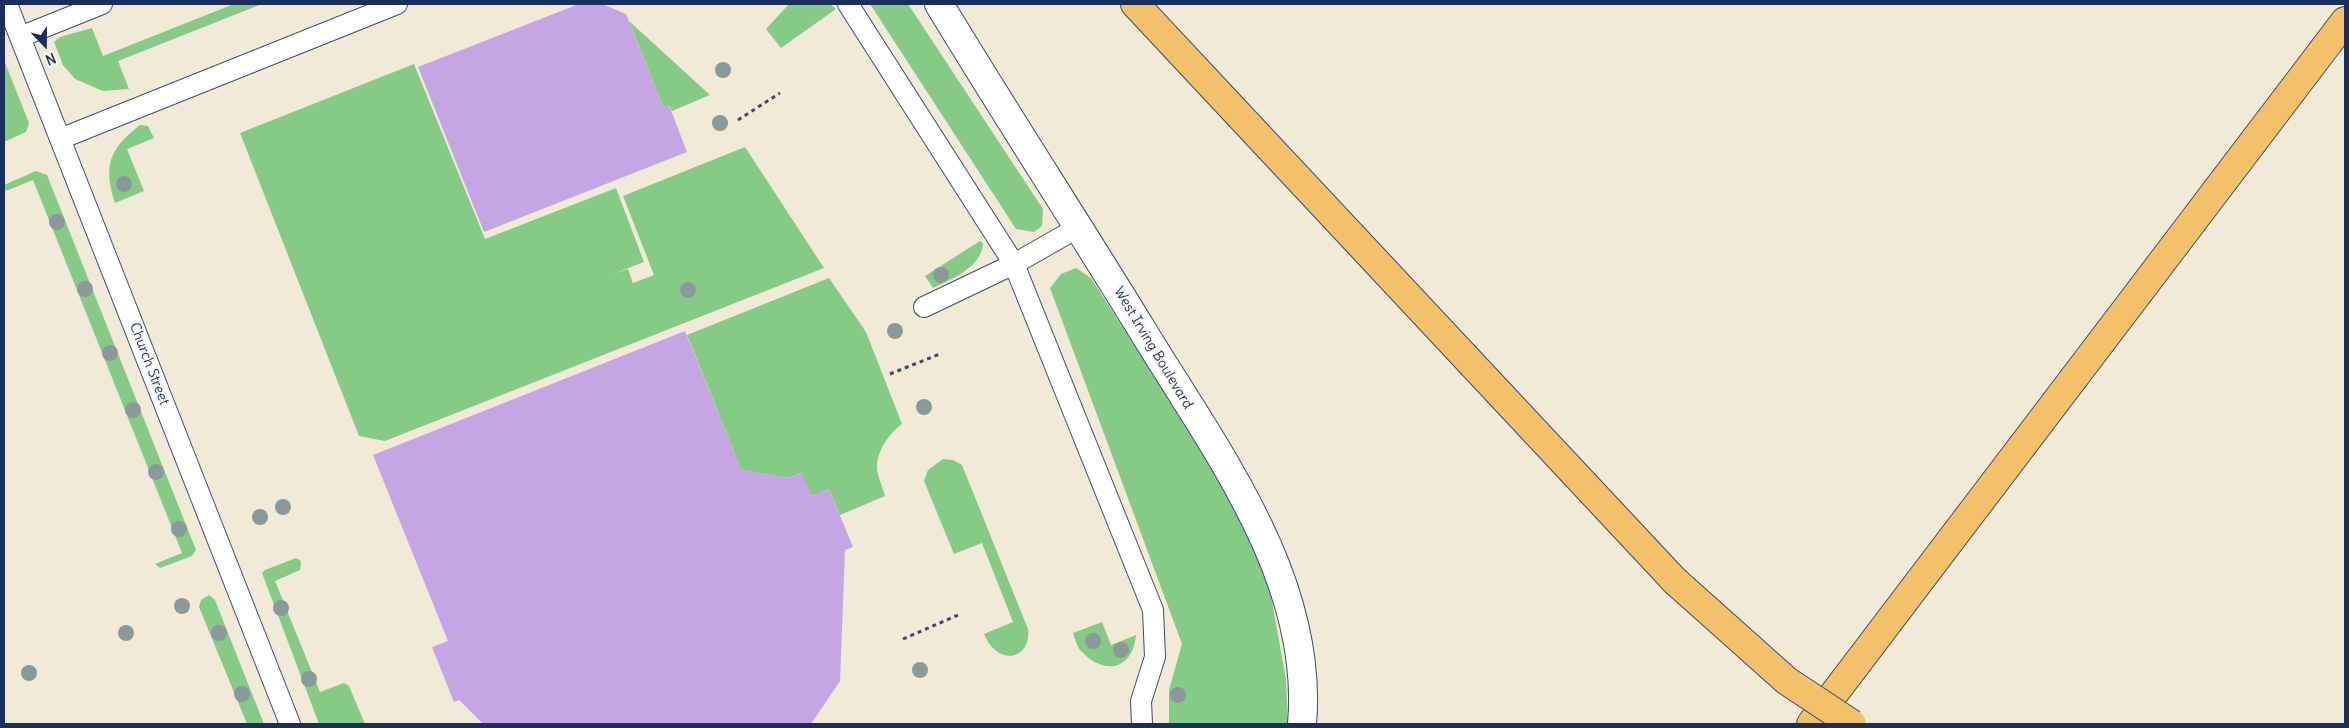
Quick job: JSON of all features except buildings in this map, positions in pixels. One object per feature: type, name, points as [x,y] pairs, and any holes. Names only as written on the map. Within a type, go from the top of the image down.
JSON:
[{"type":"highway","points":[[1135,4],[1675,581],[1787,681],[1852,724]]},
{"type":"highway","points":[[1811,724],[2345,21]]},
{"type":"street","name":"West Irving Boulevard","points":[[939,4],[1079,227],[1247,502],[1283,586],[1296,636],[1303,678],[1302,721]]},
{"type":"lane","name":"Church Street","points":[[7,4],[290,724]]},
{"type":"lane","points":[[20,37],[102,4]]},
{"type":"lane","points":[[60,139],[397,4]]},
{"type":"lane","points":[[848,4],[1014,264],[1154,610],[1155,657],[1140,701],[1142,724]]},
{"type":"lane","points":[[924,307],[1014,264],[1079,227]]},
{"type":"path","points":[[738,120],[780,93]]},
{"type":"path","points":[[890,374],[942,353]]},
{"type":"path","points":[[903,639],[958,616]]},
{"type":"green space","points":[[234,4],[262,4],[118,61],[129,89],[103,91],[75,79],[63,65],[54,42],[60,37],[92,28],[103,56]]},
{"type":"green space","points":[[789,4],[830,4],[836,9],[781,48],[766,29]]},
{"type":"green space","points":[[870,4],[908,4],[1043,209],[1042,226],[1034,232],[1016,229]]},
{"type":"green space","points":[[629,21],[710,95],[672,111],[669,105],[663,107]]},
{"type":"green space","points":[[4,60],[29,123],[26,132],[4,142]]},
{"type":"green space","points":[[414,64],[485,239],[616,188],[644,262],[613,274],[628,269],[633,283],[654,275],[623,196],[745,147],[824,268],[385,441],[359,436],[240,133]]},
{"type":"green space","points":[[140,125],[148,126],[154,138],[127,149],[144,191],[115,203],[109,179],[111,159],[121,142]]},
{"type":"green space","points":[[36,171],[47,175],[196,550],[192,556],[160,568],[155,564],[182,553],[33,180],[6,191],[4,185]]},
{"type":"green space","points":[[980,241],[983,243],[981,251],[972,265],[957,276],[933,288],[925,276]]},
{"type":"green space","points":[[1076,268],[1091,278],[1237,504],[1269,585],[1286,679],[1288,724],[1169,724],[1169,690],[1182,644],[1050,288],[1061,274]]},
{"type":"green space","points":[[829,278],[866,332],[902,424],[885,442],[878,459],[878,472],[885,496],[840,515],[829,489],[811,496],[801,473],[789,478],[741,470],[687,335]]},
{"type":"green space","points":[[943,459],[953,460],[962,465],[1028,629],[1028,639],[1025,647],[1020,653],[1013,656],[997,652],[990,645],[984,634],[1013,622],[982,543],[954,554],[924,481],[928,470]]},
{"type":"green space","points":[[296,558],[301,561],[300,570],[275,581],[320,692],[344,683],[349,686],[365,724],[319,724],[262,573],[265,570]]},
{"type":"green space","points":[[209,595],[215,600],[264,724],[247,724],[199,607],[201,600]]},
{"type":"green space","points":[[1102,622],[1111,645],[1136,635],[1134,647],[1129,656],[1116,666],[1099,664],[1090,659],[1077,645],[1073,633]]}]
